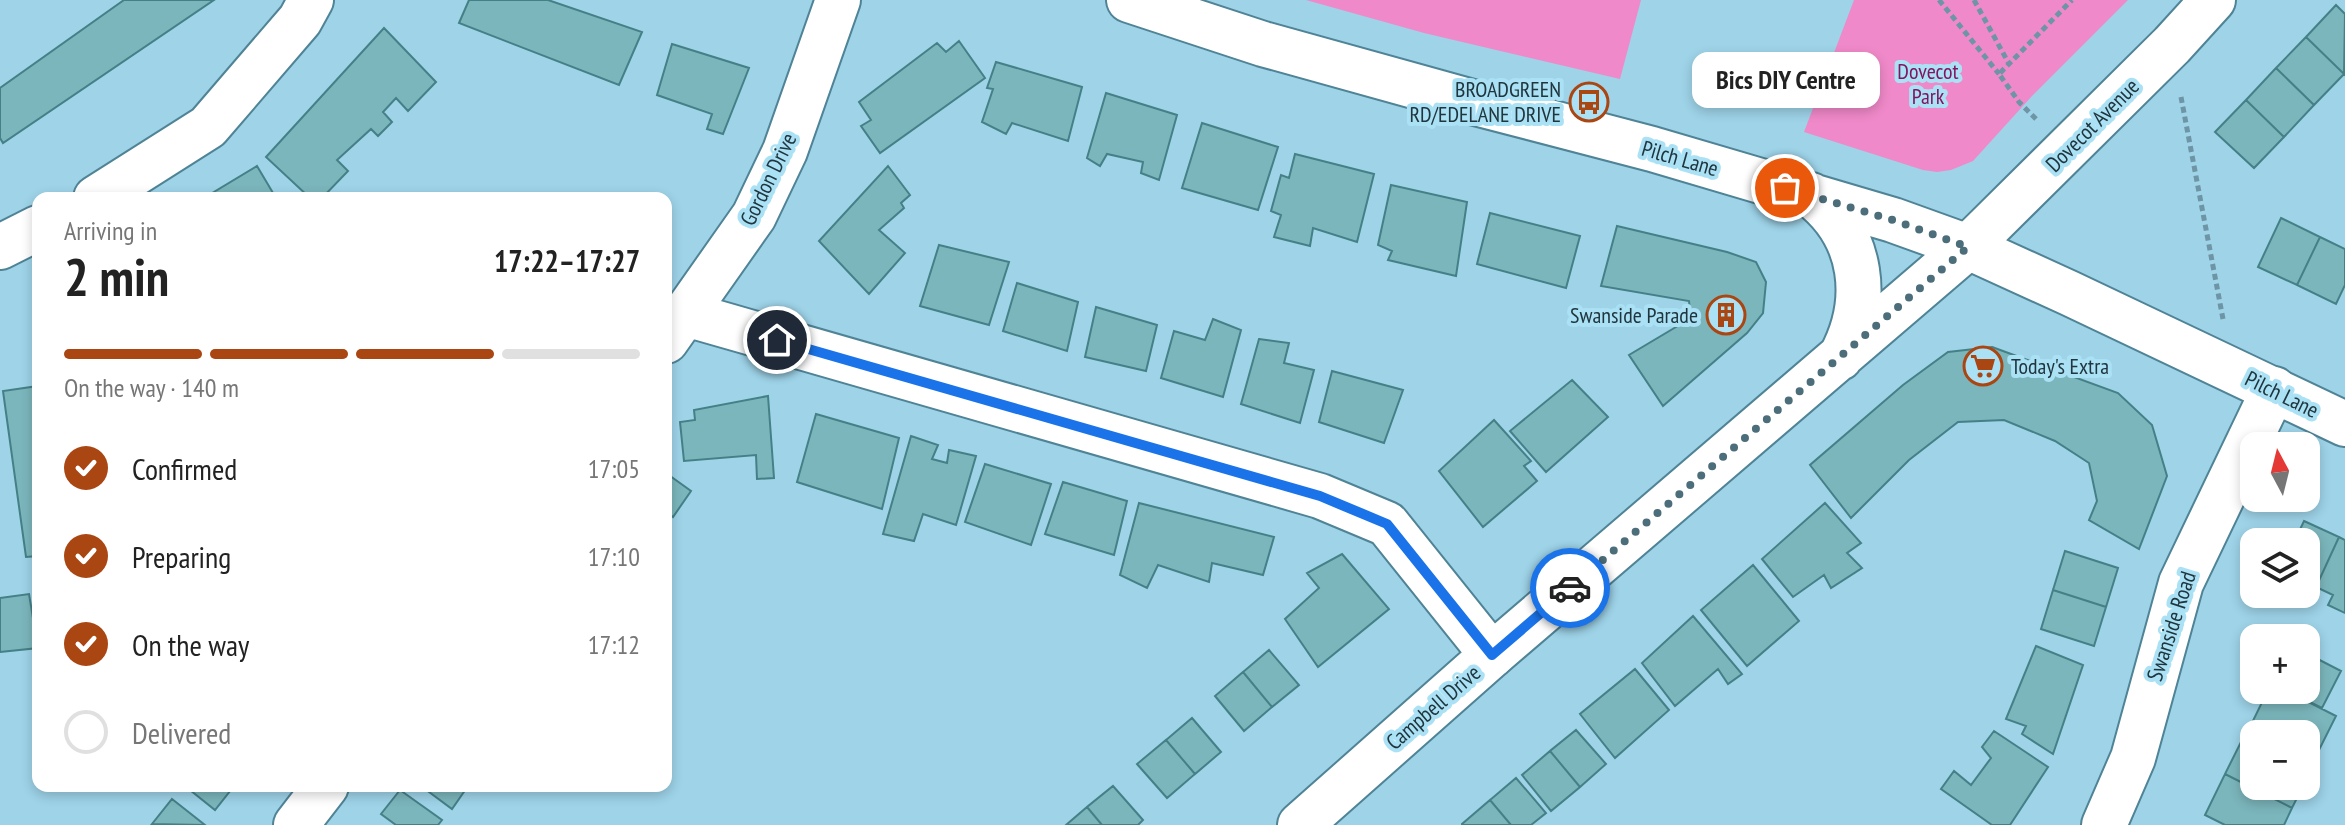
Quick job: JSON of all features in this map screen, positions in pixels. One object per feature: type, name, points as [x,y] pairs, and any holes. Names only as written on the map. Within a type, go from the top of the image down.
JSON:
[{"type":"street","points":[[105,192],[208,127],[300,20],[311,0]]},
{"type":"street","name":"Gordon Drive","points":[[676,328],[754,216],[785,151],[838,0]]},
{"type":"street","name":"Pilch Lane","points":[[1129,0],[1263,44],[1652,149],[1893,220],[1968,247],[2345,424]]},
{"type":"street","name":"Dovecot Avenue","points":[[1968,247],[2172,45],[2213,0]]},
{"type":"street","points":[[1811,195],[1832,213],[1848,237],[1858,275],[1855,318],[1840,358]]},
{"type":"street","points":[[0,247],[32,231]]},
{"type":"street","name":"Campbell Drive","points":[[1300,825],[1492,655],[1968,247]]},
{"type":"street","points":[[676,328],[1305,491],[1333,501],[1387,524],[1492,655]]},
{"type":"street","name":"Swanside Road","points":[[2104,825],[2133,758],[2181,583],[2274,389]]},
{"type":"street","points":[[296,825],[321,792]]},
{"type":"path","points":[[1939,0],[2019,102],[2067,150]]},
{"type":"path","points":[[1974,0],[2009,62]]},
{"type":"path","points":[[1999,74],[2072,0]]},
{"type":"path","points":[[2172,45],[2232,370]]},
{"type":"green space","points":[[1306,0],[1641,0],[1620,79],[1424,33]]},
{"type":"green space","name":"Dovecot Park","points":[[1854,0],[2128,0],[2032,96],[1973,161],[1937,172],[1804,132]]},
{"type":"building","points":[[124,0],[214,0],[3,143],[0,138],[0,88]]},
{"type":"building","points":[[469,0],[548,0],[642,32],[619,85],[459,23]]},
{"type":"building","points":[[2336,5],[2345,14],[2344,74],[2306,37]]},
{"type":"building","points":[[384,28],[436,82],[408,111],[396,98],[383,112],[392,122],[378,136],[371,129],[337,160],[348,171],[328,192],[304,192],[266,157]]},
{"type":"building","points":[[2306,37],[2344,74],[2314,105],[2276,68]]},
{"type":"building","points":[[959,41],[985,78],[880,153],[861,126],[871,120],[859,102],[937,43],[946,52]]},
{"type":"building","points":[[672,44],[749,68],[723,134],[707,129],[712,114],[657,95]]},
{"type":"building","points":[[996,62],[1082,87],[1068,141],[1012,123],[1006,134],[982,122],[993,89],[987,88]]},
{"type":"building","points":[[2276,68],[2314,105],[2284,137],[2246,100]]},
{"type":"building","points":[[1106,93],[1177,115],[1159,180],[1141,173],[1143,162],[1107,154],[1100,166],[1087,158]]},
{"type":"building","points":[[2246,100],[2284,137],[2254,168],[2215,132]]},
{"type":"building","points":[[1202,123],[1278,147],[1258,210],[1182,188]]},
{"type":"building","points":[[1295,154],[1374,174],[1357,242],[1313,228],[1310,246],[1274,237],[1281,215],[1271,211],[1281,175],[1289,178]]},
{"type":"building","points":[[257,166],[272,192],[214,192]]},
{"type":"building","points":[[888,166],[910,195],[901,203],[904,208],[879,230],[905,253],[869,294],[819,241]]},
{"type":"building","points":[[1391,185],[1467,202],[1456,276],[1388,260],[1392,251],[1378,245]]},
{"type":"building","points":[[1490,213],[1580,236],[1566,288],[1477,264]]},
{"type":"building","points":[[2281,218],[2320,237],[2297,285],[2258,267]]},
{"type":"building","name":"Swanside Parade","points":[[1617,226],[1727,252],[1756,262],[1766,282],[1763,313],[1747,333],[1663,406],[1629,355],[1691,318],[1689,301],[1601,286]]},
{"type":"building","points":[[2320,237],[2345,249],[2345,285],[2336,304],[2297,285]]},
{"type":"building","points":[[939,245],[1009,262],[989,325],[920,306]]},
{"type":"building","points":[[1017,283],[1078,302],[1067,351],[1003,331]]},
{"type":"building","points":[[1096,307],[1157,325],[1146,371],[1085,357]]},
{"type":"building","points":[[1213,319],[1241,330],[1223,397],[1161,378],[1174,331],[1205,340]]},
{"type":"building","points":[[1259,339],[1289,343],[1284,363],[1314,370],[1300,423],[1241,404]]},
{"type":"building","points":[[1992,347],[2118,393],[2152,425],[2167,476],[2139,549],[2089,520],[2097,501],[2089,463],[2055,441],[2004,420],[1958,422],[1909,460],[1851,518],[1810,465],[1903,385],[1948,352]]},
{"type":"building","points":[[1332,371],[1403,390],[1384,443],[1319,422]]},
{"type":"building","points":[[1572,380],[1608,417],[1546,472],[1510,431]]},
{"type":"building","points":[[32,387],[32,556],[26,557],[3,391]]},
{"type":"building","points":[[768,396],[774,478],[757,479],[756,455],[684,461],[680,422],[695,420],[694,410]]},
{"type":"building","points":[[816,414],[899,438],[882,509],[797,482]]},
{"type":"building","points":[[1494,420],[1531,461],[1524,466],[1537,481],[1483,527],[1439,471]]},
{"type":"building","points":[[911,436],[938,445],[932,459],[947,463],[949,450],[976,456],[956,525],[923,514],[914,541],[883,534]]},
{"type":"building","points":[[985,464],[1051,484],[1031,545],[965,522]]},
{"type":"building","points":[[672,477],[691,491],[672,516]]},
{"type":"building","points":[[1063,482],[1127,501],[1114,555],[1045,534]]},
{"type":"building","points":[[1139,503],[1274,537],[1263,575],[1212,563],[1209,582],[1158,565],[1147,588],[1120,575]]},
{"type":"building","points":[[1825,503],[1861,543],[1847,553],[1862,568],[1831,588],[1824,575],[1793,597],[1762,559]]},
{"type":"building","points":[[2304,521],[2319,528],[2301,528]]},
{"type":"building","points":[[2320,528],[2339,537],[2320,578]]},
{"type":"building","points":[[2339,537],[2345,540],[2345,613],[2328,605],[2333,595],[2320,589],[2320,578]]},
{"type":"building","points":[[2065,551],[2118,568],[2106,607],[2053,590]]},
{"type":"building","points":[[1342,554],[1389,609],[1318,667],[1285,619],[1319,588],[1307,573]]},
{"type":"building","points":[[1753,565],[1799,621],[1747,666],[1701,610]]},
{"type":"building","points":[[2053,590],[2106,607],[2094,646],[2041,629]]},
{"type":"building","points":[[29,594],[32,649],[0,652],[0,598]]},
{"type":"building","points":[[1693,616],[1742,674],[1728,684],[1718,669],[1675,706],[1642,663]]},
{"type":"building","points":[[2036,646],[2083,665],[2053,754],[2022,734],[2026,726],[2006,719]]},
{"type":"building","points":[[1269,650],[1299,685],[1272,707],[1243,672]]},
{"type":"building","points":[[2320,660],[2341,671],[2322,708],[2314,704],[2320,704]]},
{"type":"building","points":[[1635,669],[1669,710],[1615,758],[1580,714]]},
{"type":"building","points":[[1243,672],[1272,707],[1244,731],[1215,696]]},
{"type":"building","points":[[2261,704],[2312,704],[2336,716],[2320,748],[2320,720],[2253,720]]},
{"type":"building","points":[[1192,718],[1221,752],[1195,774],[1166,740]]},
{"type":"building","points":[[1576,730],[1606,764],[1580,787],[1550,751]]},
{"type":"building","points":[[1994,731],[2048,767],[2010,825],[1992,825],[1941,789],[1954,771],[1971,785],[1991,758],[1982,747]]},
{"type":"building","points":[[1166,740],[1195,774],[1167,798],[1137,764]]},
{"type":"building","points":[[2240,744],[2240,782],[2225,774]]},
{"type":"building","points":[[1550,751],[1580,787],[1551,811],[1522,775]]},
{"type":"building","points":[[2225,774],[2240,782],[2240,800],[2276,800],[2292,808],[2284,825],[2225,825],[2205,815]]},
{"type":"building","points":[[1516,778],[1546,813],[1531,825],[1511,825],[1490,800]]},
{"type":"building","points":[[1113,786],[1143,820],[1138,825],[1102,825],[1087,807]]},
{"type":"building","points":[[192,792],[229,792],[215,810]]},
{"type":"building","points":[[398,792],[403,792],[442,820],[438,825],[396,825],[381,814]]},
{"type":"building","points":[[429,792],[464,792],[452,809]]},
{"type":"building","points":[[172,799],[205,825],[152,824]]},
{"type":"building","points":[[1490,800],[1511,825],[1462,825],[1462,824]]},
{"type":"building","points":[[2276,800],[2296,800],[2292,808]]},
{"type":"building","points":[[1087,807],[1102,825],[1066,825]]},
{"type":"way so far","points":[[1570,588],[1968,247],[1893,220],[1785,188]]},
{"type":"place","name":"BROADGREEN RD/EDELANE DRIVE","points":[[1589,102]]},
{"type":"place","name":"Bics DIY Centre","points":[[1785,188]]},
{"type":"place","name":"Swanside Parade","points":[[1726,315]]},
{"type":"place","name":"Today's Extra","points":[[1983,366]]},
{"type":"route","points":[[777,340],[1320,496],[1387,524],[1492,655],[1570,588]]}]
